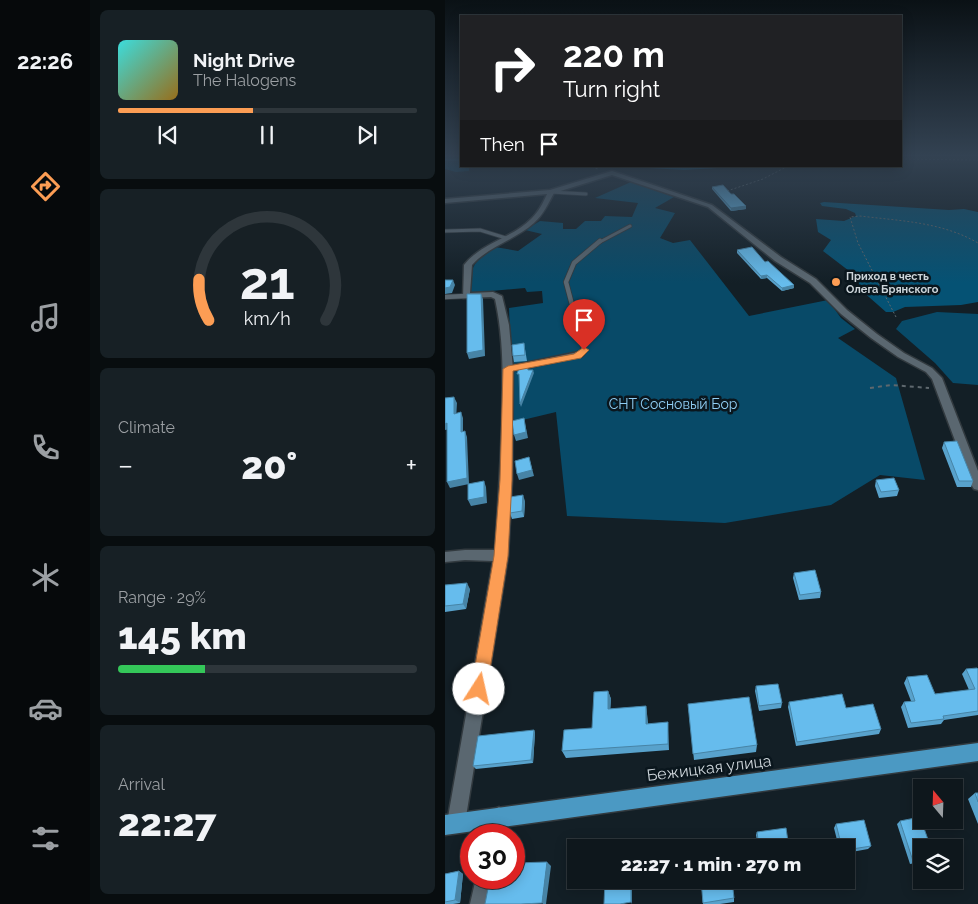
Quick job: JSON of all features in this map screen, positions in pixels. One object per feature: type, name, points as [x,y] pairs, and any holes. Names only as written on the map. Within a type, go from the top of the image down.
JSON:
[{"type":"main road","name":"Бежицкая улица","points":[[510,824],[978,752]]},
{"type":"street","points":[[445,201],[468,198]]},
{"type":"street","points":[[451,824],[501,556],[506,480],[508,369],[505,325],[499,298],[493,294],[466,296],[468,265],[478,255],[535,219],[547,198]]},
{"type":"street","points":[[687,198],[710,206],[778,259],[813,281],[844,312],[874,336],[901,355],[929,370],[937,378],[978,486]]},
{"type":"street","points":[[445,557],[465,555],[501,556]]},
{"type":"street","points":[[480,904],[483,889]]},
{"type":"lane","points":[[508,369],[581,354],[584,350],[566,282],[569,268],[584,253],[604,239],[630,226]]},
{"type":"lane","points":[[445,231],[480,230],[506,238]]},
{"type":"lane","points":[[445,297],[466,296]]},
{"type":"path","points":[[710,206],[710,202],[716,198]]},
{"type":"path","points":[[896,317],[881,284],[856,240],[850,217],[860,216],[951,229],[968,236],[978,243]]},
{"type":"path","points":[[870,388],[891,385],[941,388]]},
{"type":"green space","name":"СНТ Сосновый Бор","points":[[597,198],[672,198],[655,208],[675,213],[660,238],[673,243],[690,240],[749,316],[828,300],[841,318],[855,329],[838,338],[896,378],[925,480],[880,475],[831,505],[725,523],[567,516],[556,412],[510,423],[512,391],[509,308],[543,303],[542,291],[527,292],[525,288],[470,293],[467,291],[472,269],[482,257],[495,247],[518,251],[542,234],[525,230],[540,221],[563,223],[563,229],[576,229],[585,221],[601,221],[605,216],[632,217],[638,203]]},
{"type":"green space","points":[[937,312],[978,314],[978,385],[953,383],[935,363],[896,329],[902,321]]},
{"type":"shaded area","points":[[820,203],[949,210],[964,209],[978,212],[978,302],[961,305],[905,307],[893,312],[886,312],[861,290],[857,277],[823,251],[831,240],[818,232],[816,219],[844,221],[856,216],[855,213],[846,209],[822,206]]},
{"type":"building","points":[[722,198],[738,198],[746,206],[731,208]]},
{"type":"building","points":[[752,247],[765,262],[768,261],[794,285],[782,288],[767,275],[761,276],[737,250]]},
{"type":"building","points":[[445,280],[453,280],[450,287],[445,288]]},
{"type":"building","points":[[467,294],[481,294],[483,350],[467,353]]},
{"type":"building","points":[[524,343],[525,355],[513,356],[512,345]]},
{"type":"building","points":[[527,366],[528,370],[533,370],[520,404],[519,374],[517,374],[519,368]]},
{"type":"building","points":[[454,397],[454,414],[461,412],[461,432],[465,431],[467,478],[447,482],[445,398]]},
{"type":"building","points":[[524,418],[526,432],[514,435],[512,421]]},
{"type":"building","points":[[957,441],[973,481],[959,481],[944,442]]},
{"type":"building","points":[[529,457],[532,470],[517,474],[515,461]]},
{"type":"building","points":[[894,478],[899,490],[881,492],[876,480]]},
{"type":"building","points":[[484,481],[484,497],[468,500],[468,484]]},
{"type":"building","points":[[523,495],[522,511],[510,513],[510,497]]},
{"type":"building","points":[[815,570],[821,592],[800,595],[794,573]]},
{"type":"building","points":[[467,583],[463,604],[445,606],[445,585]]},
{"type":"building","points":[[977,668],[978,711],[943,716],[944,719],[911,723],[904,702],[915,701],[907,677],[927,675],[935,694],[975,689],[966,669]]},
{"type":"building","points":[[778,684],[782,703],[759,706],[756,686]]},
{"type":"building","points":[[608,691],[608,709],[646,706],[646,724],[668,722],[668,744],[562,751],[564,730],[592,728],[594,692]]},
{"type":"building","points":[[842,694],[846,708],[873,704],[881,729],[797,742],[789,702]]},
{"type":"building","points":[[749,697],[757,745],[693,754],[688,704]]},
{"type":"building","points":[[534,730],[531,760],[473,766],[478,736]]},
{"type":"building","points":[[913,818],[913,829],[924,829],[928,839],[913,839],[913,861],[900,821]]},
{"type":"building","points":[[864,820],[871,846],[855,849],[855,839],[840,839],[836,824]]},
{"type":"building","points":[[786,828],[788,839],[758,839],[757,832]]},
{"type":"building","points":[[547,862],[542,903],[485,904],[488,889],[525,889],[525,863]]},
{"type":"building","points":[[459,871],[455,900],[445,902],[445,874]]},
{"type":"building","points":[[605,889],[631,889],[631,902],[604,904]]},
{"type":"building","points":[[702,889],[733,889],[734,898],[703,903]]},
{"type":"place","name":"Приход в честь Олега Брянского","points":[[836,282]]},
{"type":"route","points":[[479,689],[501,556],[506,480],[508,369],[577,356],[584,350]]}]
